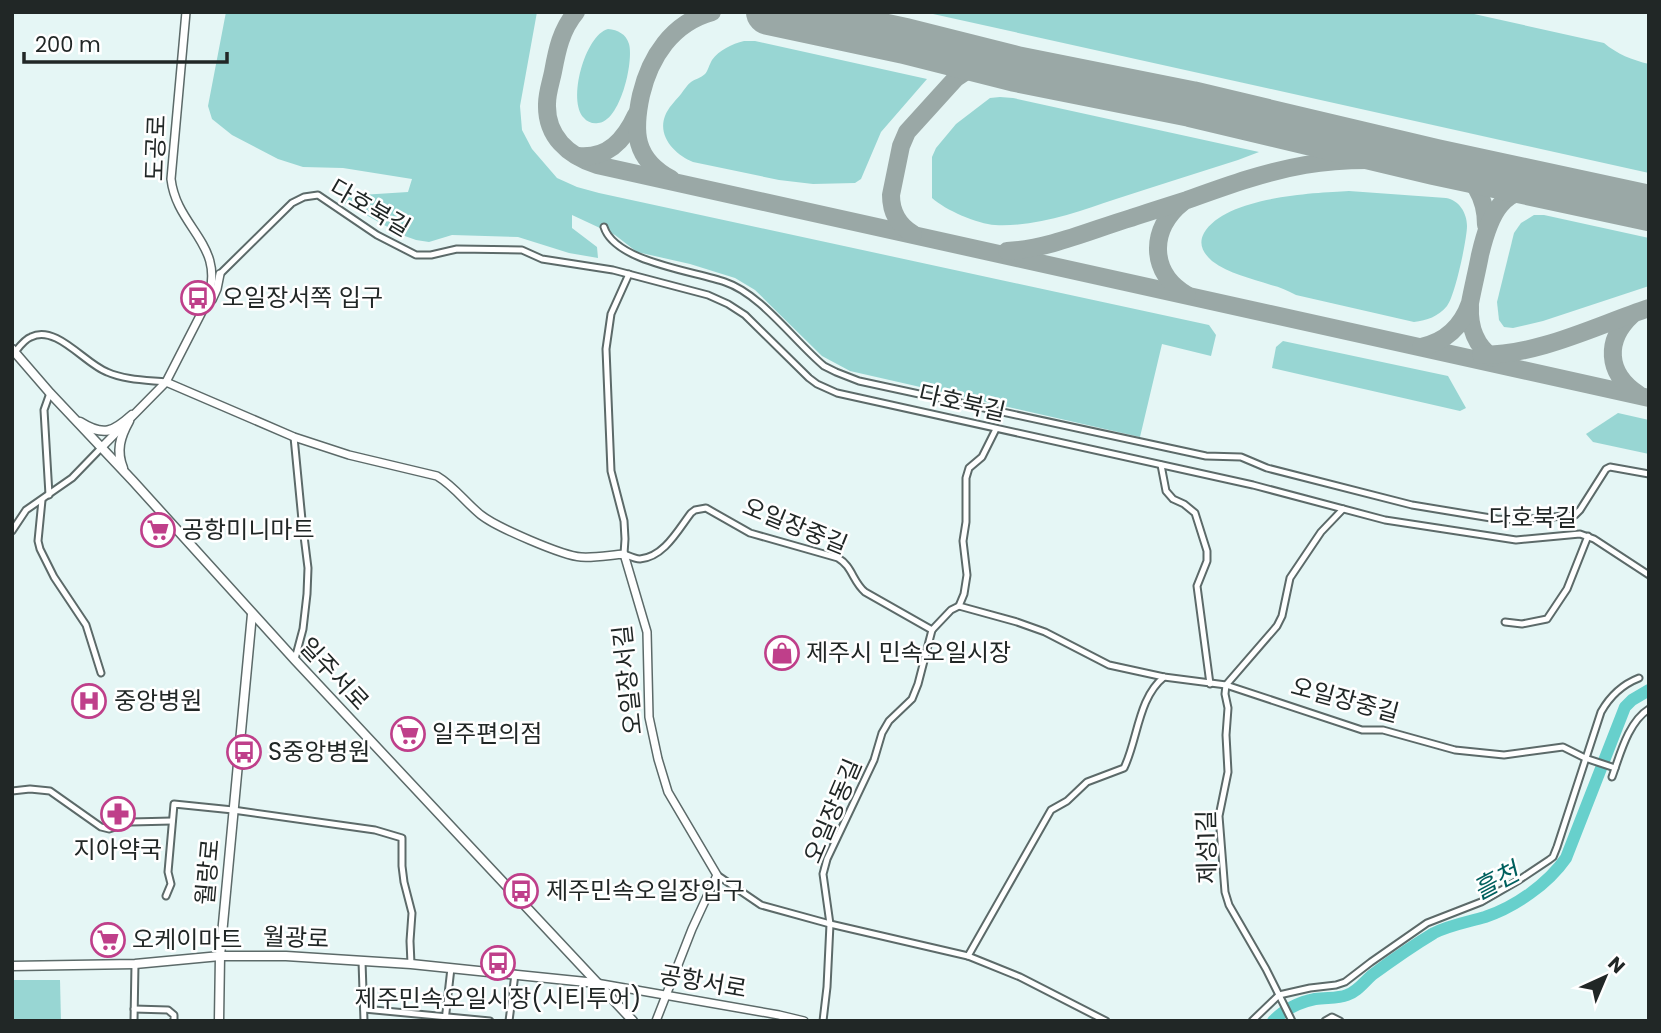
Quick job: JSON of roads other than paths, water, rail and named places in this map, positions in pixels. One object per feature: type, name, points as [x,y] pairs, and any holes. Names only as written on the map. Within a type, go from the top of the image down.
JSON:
[{"type":"main road","name":"일주서로","points":[[14,350],[252,614],[633,1021]]},
{"type":"main road","points":[[68,413],[84,424],[104,432],[118,428],[132,415]]},
{"type":"main road","points":[[132,415],[123,432],[119,454],[125,471],[133,481]]},
{"type":"main road","name":"월랑로","points":[[219,1021],[220,956],[252,614]]},
{"type":"main road","name":"월광로","points":[[12,965],[135,964],[220,956],[286,956],[411,964],[596,983]]},
{"type":"street","name":"도공로","points":[[186,12],[171,179],[178,207],[206,250],[216,275]]},
{"type":"street","name":"다호북길","points":[[216,275],[292,203],[304,197],[318,195],[377,235],[416,255],[431,256],[457,249],[522,250],[554,262],[605,268],[708,295],[745,315],[809,378],[837,393],[1253,485],[1385,520],[1516,540],[1570,534],[1588,536],[1649,575]]},
{"type":"street","points":[[604,227],[606,233],[618,245],[639,257],[729,283],[740,289],[763,307],[824,366],[859,381],[1206,456],[1241,457],[1267,468],[1412,505],[1496,519],[1519,520],[1575,515],[1606,469],[1611,467],[1649,474]]},
{"type":"street","name":"오일장서길","points":[[629,274],[611,314],[606,349],[611,471],[624,521],[624,554],[647,632],[649,717],[658,759],[668,792],[717,875]]},
{"type":"street","points":[[12,531],[26,510],[72,478],[166,382],[209,297],[216,275]]},
{"type":"street","points":[[14,350],[31,337],[43,335],[57,338],[106,372],[126,378],[166,382]]},
{"type":"street","name":"오일장중길","points":[[166,382],[294,437],[437,476],[447,482],[482,516],[498,526],[562,554],[579,557],[624,554],[638,560],[664,548],[691,513],[706,508],[750,533],[838,558],[850,568],[859,587],[865,592],[932,630]]},
{"type":"street","points":[[49,495],[44,410],[50,393]]},
{"type":"street","points":[[932,630],[951,610],[959,606],[964,594],[967,575],[963,541],[966,478],[970,468],[982,457],[996,429]]},
{"type":"street","points":[[294,437],[308,568],[303,629],[295,660]]},
{"type":"street","points":[[1161,465],[1166,491],[1173,499],[1195,513],[1207,551],[1207,561],[1197,586],[1210,684]]},
{"type":"street","points":[[42,500],[38,541],[40,549],[54,577],[86,625],[101,673]]},
{"type":"street","points":[[1226,685],[1277,626],[1282,616],[1290,578],[1321,532],[1343,509]]},
{"type":"street","points":[[1506,622],[1522,624],[1547,619],[1567,589],[1588,536]]},
{"type":"street","name":"오일장중길","points":[[959,606],[1045,632],[1109,665],[1164,677],[1226,685],[1362,730],[1382,730],[1455,750],[1509,755],[1563,747],[1615,768]]},
{"type":"street","name":"오일장동길","points":[[823,1021],[830,925],[823,874],[827,859],[874,760],[882,733],[889,721],[912,699],[932,630]]},
{"type":"street","points":[[968,956],[1051,810],[1067,802],[1087,782],[1124,768],[1130,757],[1146,701],[1154,685],[1164,677]]},
{"type":"street","points":[[1252,1021],[1279,995],[1345,982],[1427,923],[1481,902],[1553,857],[1596,723],[1614,693],[1639,678]]},
{"type":"street","name":"제성1길","points":[[1226,685],[1228,772],[1219,816],[1225,892],[1229,905],[1292,1021]]},
{"type":"street","points":[[1612,777],[1632,725],[1649,709]]},
{"type":"street","points":[[12,791],[50,791],[101,827],[108,829],[131,822],[172,821]]},
{"type":"street","name":"월랑로","points":[[166,896],[171,884],[168,872],[174,804],[375,830],[402,838],[404,882],[412,913],[411,964]]},
{"type":"street","points":[[656,1021],[692,929],[717,875],[761,905],[830,925],[968,956],[1020,977],[1107,1021]]},
{"type":"street","points":[[362,961],[364,1021]]},
{"type":"street","points":[[134,1021],[135,964]]},
{"type":"street","points":[[445,1019],[451,968]]},
{"type":"street","points":[[509,1021],[515,974]]},
{"type":"street","name":"공항서로","points":[[596,983],[804,1021]]},
{"type":"street","points":[[134,1009],[168,1010],[174,1015],[174,1021]]},
{"type":"street","points":[[364,1009],[445,1019],[490,1021]]},
{"type":"street","points":[[397,1012],[397,1021]]},
{"type":"street","points":[[1325,1021],[1332,1017],[1340,1021]]},
{"type":"waterway","name":"흘천","points":[[1273,1021],[1304,1002],[1351,994],[1372,975],[1434,933],[1496,913],[1519,901],[1550,877],[1566,858],[1625,707],[1649,690]]},
{"type":"place","name":"오일장서쪽 입구","points":[[198,298]]},
{"type":"place","name":"공항미니마트","points":[[158,530]]},
{"type":"place","name":"제주시 민속오일시장","points":[[782,653]]},
{"type":"place","name":"중앙병원","points":[[89,701]]},
{"type":"place","name":"일주편의점","points":[[408,734]]},
{"type":"place","name":"S중앙병원","points":[[244,752]]},
{"type":"place","name":"지아약국","points":[[118,814]]},
{"type":"place","name":"제주민속오일장입구","points":[[521,891]]},
{"type":"place","name":"오케이마트","points":[[108,940]]},
{"type":"place","name":"제주민속오일시장(시티투어)","points":[[498,963]]}]
